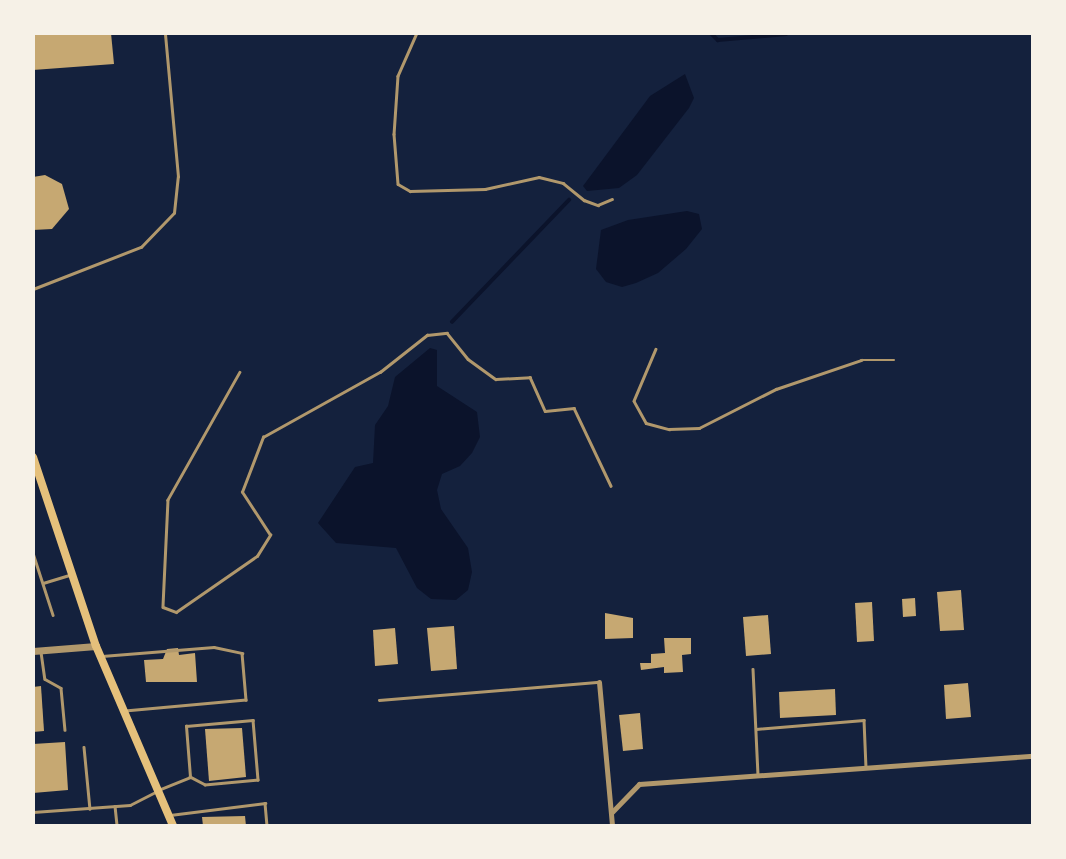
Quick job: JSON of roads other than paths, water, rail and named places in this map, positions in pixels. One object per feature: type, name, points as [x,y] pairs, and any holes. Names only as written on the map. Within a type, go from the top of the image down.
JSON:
[{"type":"main road","points":[[33,457],[96,646],[173,826]]},
{"type":"street","points":[[37,650],[96,646]]},
{"type":"street","points":[[599,682],[612,826]]},
{"type":"street","points":[[612,812],[639,784],[1033,756]]},
{"type":"lane","points":[[33,289],[141,247],[159,234],[174,213],[178,177],[165,33]]},
{"type":"lane","points":[[417,33],[398,76],[394,134],[398,184],[410,191],[485,189],[539,177],[564,183],[584,200],[597,205],[612,199]]},
{"type":"lane","points":[[240,372],[168,500],[163,607],[176,612],[257,556],[270,535],[242,492],[263,437],[380,372],[427,335],[447,332],[468,359],[496,379],[530,377],[545,411],[574,408],[611,486]]},
{"type":"lane","points":[[656,349],[634,401],[646,423],[669,429],[699,428],[776,389],[861,359],[894,360]]},
{"type":"lane","points":[[33,490],[43,487]]},
{"type":"lane","points":[[33,554],[53,615]]},
{"type":"lane","points":[[43,583],[72,574]]},
{"type":"lane","points":[[100,656],[214,647],[242,653],[246,700],[123,711]]},
{"type":"lane","points":[[37,650],[45,679],[61,688],[65,730]]},
{"type":"lane","points":[[753,669],[758,776]]},
{"type":"lane","points":[[379,700],[599,682]]},
{"type":"lane","points":[[253,720],[258,780],[205,785],[190,777],[186,726],[253,720]]},
{"type":"lane","points":[[756,729],[864,720],[866,768]]},
{"type":"lane","points":[[84,747],[90,809]]},
{"type":"lane","points":[[33,812],[130,805],[190,777]]},
{"type":"lane","points":[[168,816],[184,810],[265,803],[267,826]]},
{"type":"lane","points":[[115,806],[117,826]]},
{"type":"water","points":[[685,74],[694,98],[637,175],[619,188],[587,191],[583,186],[650,96]]},
{"type":"water","points":[[687,211],[699,214],[702,229],[686,249],[658,273],[622,287],[606,282],[596,269],[601,230],[628,220]]},
{"type":"water","points":[[430,348],[437,350],[437,386],[477,412],[480,437],[472,453],[460,466],[442,474],[437,490],[441,509],[468,548],[472,572],[468,590],[456,600],[431,599],[417,588],[396,548],[336,543],[318,523],[355,467],[373,463],[375,425],[388,406],[395,377]]},
{"type":"waterway","points":[[711,33],[718,40],[786,34]]},
{"type":"waterway","points":[[452,322],[569,200]]}]
